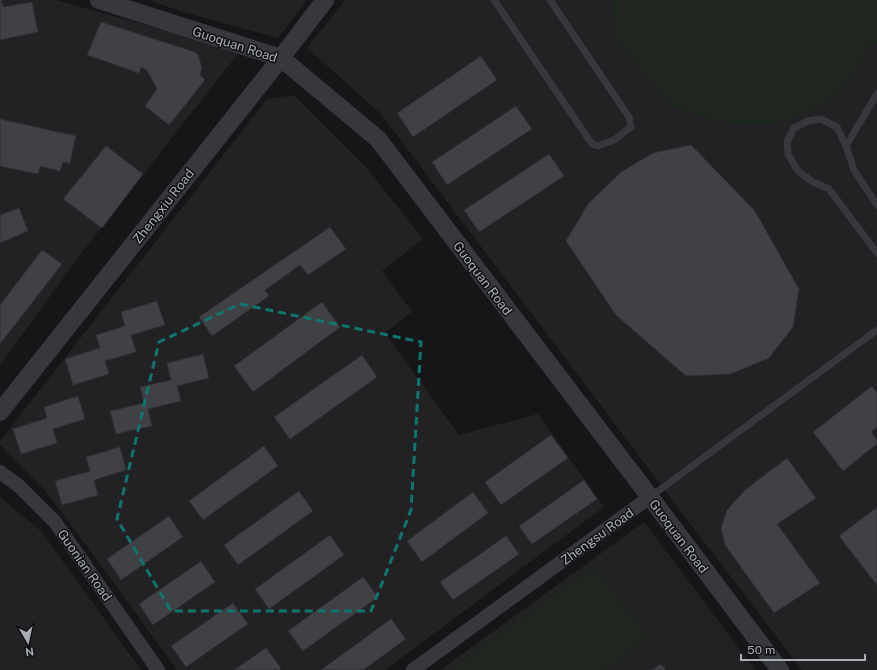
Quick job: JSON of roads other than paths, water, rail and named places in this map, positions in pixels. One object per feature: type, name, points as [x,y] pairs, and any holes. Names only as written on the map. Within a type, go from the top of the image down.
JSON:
[{"type":"street","name":"Guoquan Road","points":[[99,0],[281,58],[378,139],[780,670]]},
{"type":"street","name":"Zhengxiu Road","points":[[0,412],[326,0]]},
{"type":"street","name":"Guonian Road","points":[[0,472],[19,486],[55,522],[158,670]]},
{"type":"street","name":"Zhengsu Road","points":[[413,670],[650,497]]},
{"type":"lane","points":[[494,0],[592,144],[598,146],[614,140],[631,127],[629,117],[550,0]]},
{"type":"lane","points":[[846,146],[877,94]]},
{"type":"lane","points":[[877,205],[854,170],[846,146],[837,127],[821,119],[808,121],[794,128],[787,142],[788,154],[798,171],[813,182],[829,189],[877,253]]},
{"type":"lane","name":"Zhengsu Road","points":[[650,497],[877,330]]}]
